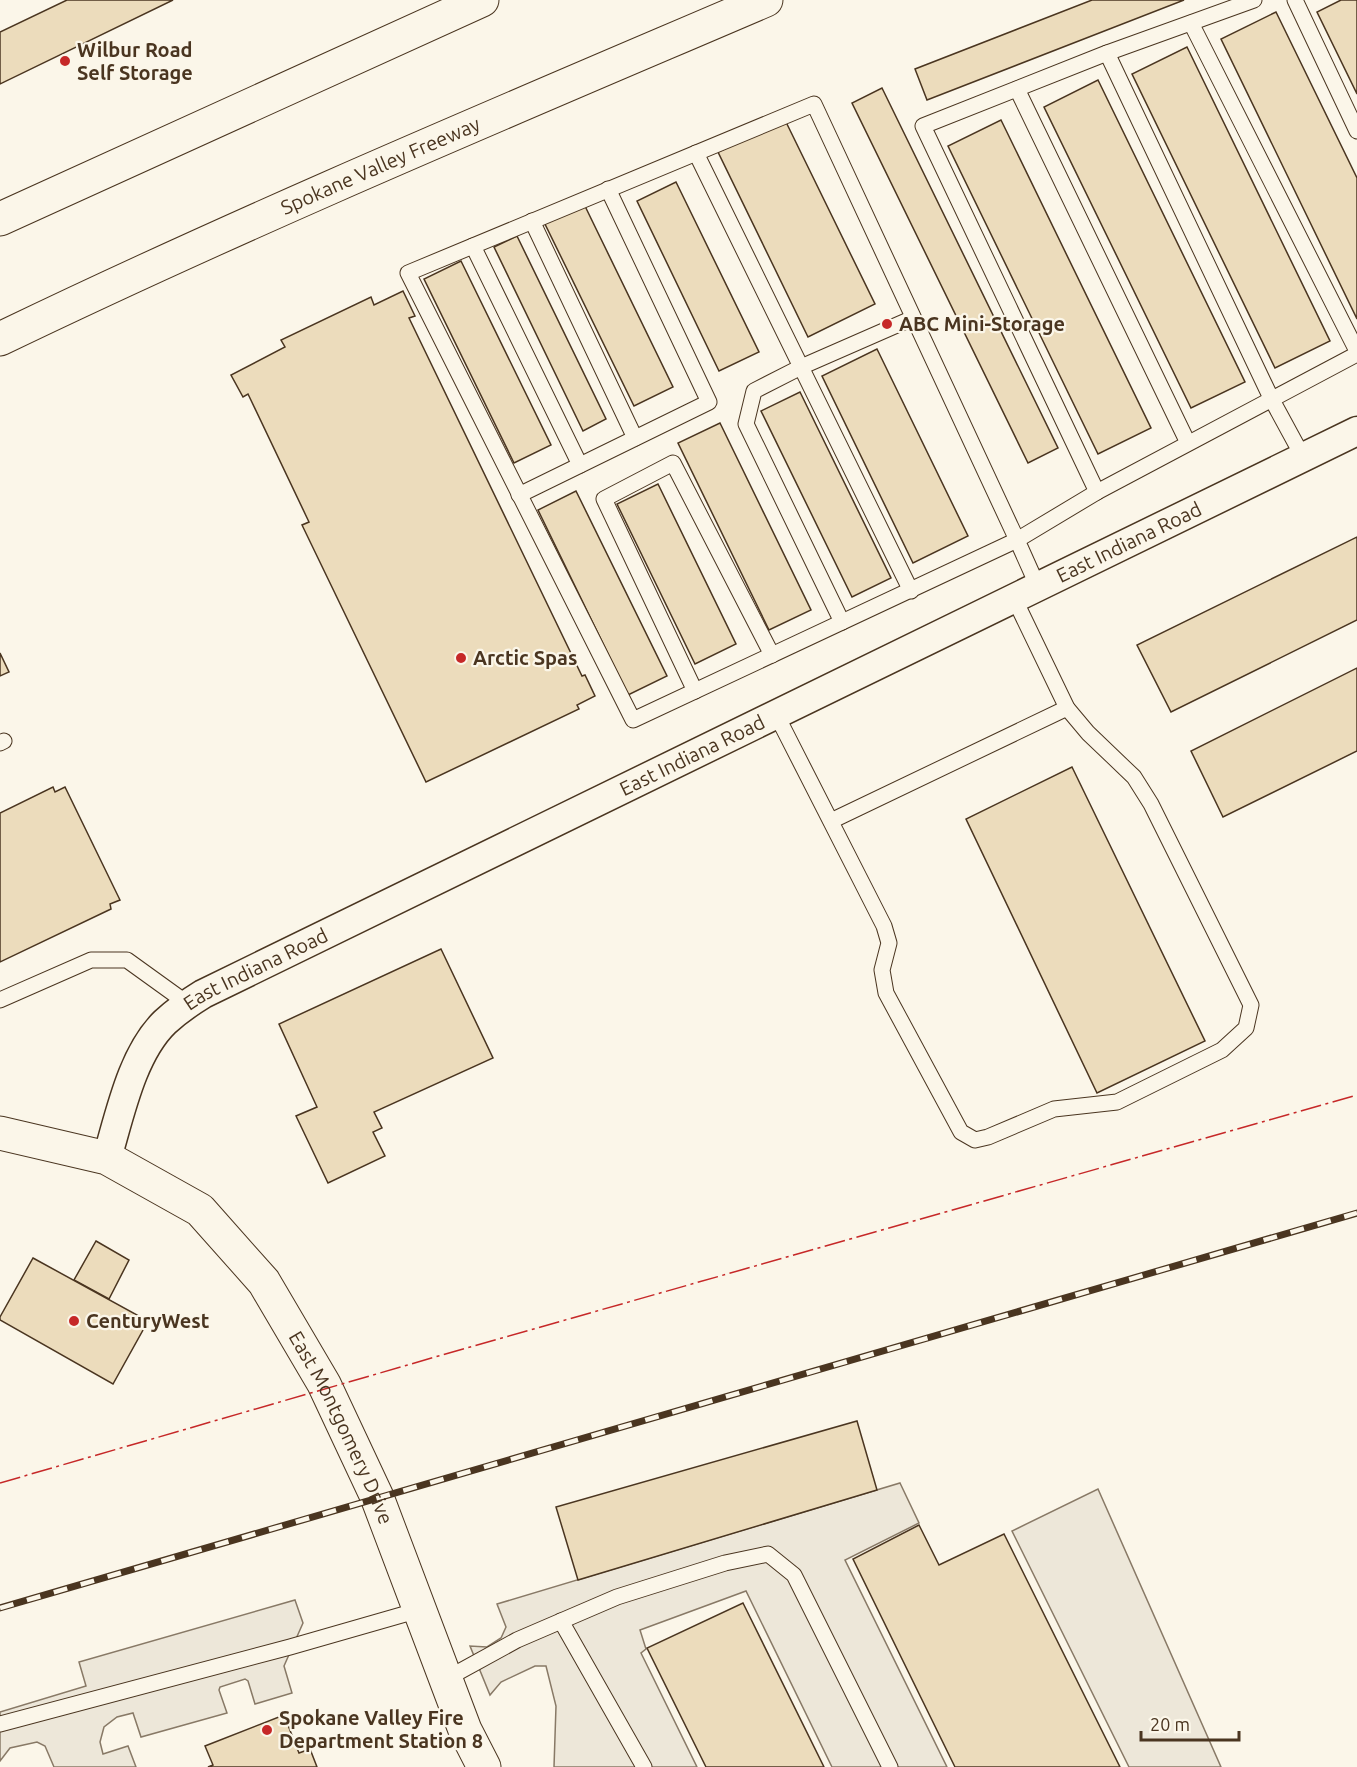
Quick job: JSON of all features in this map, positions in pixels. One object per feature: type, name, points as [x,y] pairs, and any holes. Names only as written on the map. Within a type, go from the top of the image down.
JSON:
[{"type":"main road","points":[[0,219],[482,0]]},
{"type":"main road","name":"Spokane Valley Freeway","points":[[0,339],[115,284],[766,0]]},
{"type":"main road","name":"East Montgomery Drive","points":[[0,1133],[107,1158],[200,1210],[264,1282],[324,1384],[377,1497],[465,1730],[484,1767]]},
{"type":"street","name":"East Indiana Road","points":[[107,1158],[123,1103],[143,1053],[165,1022],[188,1004],[218,986],[1357,431]]},
{"type":"lane","points":[[1097,492],[923,126],[1107,53],[1254,0]]},
{"type":"lane","points":[[1295,0],[1357,131]]},
{"type":"lane","points":[[776,714],[884,926],[889,943],[882,969],[886,993],[961,1132],[975,1140],[988,1137],[1054,1109],[1117,1102],[1222,1050],[1246,1028],[1251,1005],[1151,804],[1134,777],[1088,733],[1067,708],[1026,593],[1017,540],[814,104],[408,273],[633,720],[1017,540],[1097,492],[1357,352],[1191,23]]},
{"type":"lane","points":[[1107,53],[1272,398],[1303,457]]},
{"type":"lane","points":[[1017,89],[1188,444]]},
{"type":"lane","points":[[696,153],[911,591]]},
{"type":"lane","points":[[519,495],[709,402],[608,189]]},
{"type":"lane","points":[[532,221],[635,438]]},
{"type":"lane","points":[[473,246],[580,465]]},
{"type":"lane","points":[[842,622],[746,424],[754,391],[801,367],[913,318]]},
{"type":"lane","points":[[695,691],[604,499],[674,463],[772,655]]},
{"type":"lane","points":[[831,821],[1067,708]]},
{"type":"lane","points":[[0,1000],[91,960],[127,960],[188,1004]]},
{"type":"lane","points":[[446,1679],[517,1640],[616,1596],[725,1563],[768,1554],[794,1575],[890,1767]]},
{"type":"lane","points":[[0,1724],[420,1610]]},
{"type":"lane","points":[[561,1621],[644,1767]]},
{"type":"shaded area","points":[[900,1483],[919,1523],[845,1560],[947,1767],[832,1767],[746,1591],[640,1630],[646,1649],[641,1653],[697,1767],[554,1767],[556,1706],[546,1666],[535,1666],[501,1682],[490,1695],[470,1646],[487,1647],[501,1638],[506,1627],[497,1604]]},
{"type":"shaded area","points":[[1098,1489],[1221,1767],[1129,1767],[1012,1531]]},
{"type":"shaded area","points":[[295,1600],[303,1623],[284,1666],[292,1693],[255,1704],[248,1681],[245,1679],[220,1687],[227,1713],[141,1737],[133,1713],[117,1717],[104,1727],[100,1742],[103,1754],[128,1746],[136,1767],[54,1767],[45,1746],[37,1742],[10,1748],[0,1761],[0,1712],[86,1686],[79,1662]]},
{"type":"building","points":[[67,0],[173,0],[0,84],[0,32]]},
{"type":"building","points":[[1092,0],[1184,0],[927,100],[915,69]]},
{"type":"building","points":[[1341,0],[1357,0],[1357,94],[1317,12]]},
{"type":"building","points":[[1276,12],[1357,178],[1357,319],[1221,39]]},
{"type":"building","points":[[1187,47],[1330,341],[1275,368],[1132,74]]},
{"type":"building","points":[[1098,80],[1245,382],[1191,408],[1044,107]]},
{"type":"building","points":[[882,88],[1058,448],[1028,463],[852,103]]},
{"type":"building","points":[[785,120],[875,304],[808,337],[718,152]]},
{"type":"building","points":[[1001,120],[1151,428],[1098,454],[948,146]]},
{"type":"building","points":[[676,182],[759,352],[719,371],[637,201]]},
{"type":"building","points":[[583,202],[673,387],[634,406],[544,222]]},
{"type":"building","points":[[517,236],[606,419],[583,431],[494,247]]},
{"type":"building","points":[[461,261],[551,445],[514,463],[424,279]]},
{"type":"building","points":[[403,291],[415,316],[409,318],[582,676],[585,675],[595,696],[577,705],[579,709],[426,782],[302,525],[309,522],[248,394],[243,397],[231,375],[285,347],[281,340],[371,297],[374,305]]},
{"type":"building","points":[[877,349],[968,536],[913,563],[822,376]]},
{"type":"building","points":[[800,392],[891,578],[852,597],[761,411]]},
{"type":"building","points":[[720,423],[811,610],[769,630],[678,443]]},
{"type":"building","points":[[658,484],[736,644],[695,664],[617,504]]},
{"type":"building","points":[[576,491],[667,676],[628,695],[538,510]]},
{"type":"building","points":[[1357,537],[1357,620],[1171,712],[1137,645]]},
{"type":"building","points":[[0,653],[9,672],[0,676]]},
{"type":"building","points":[[1357,668],[1357,751],[1223,817],[1191,751]]},
{"type":"building","points":[[1072,767],[1205,1041],[1097,1093],[966,819]]},
{"type":"building","points":[[53,787],[55,792],[65,787],[120,900],[110,904],[111,909],[0,962],[0,813]]},
{"type":"building","points":[[441,949],[493,1058],[374,1112],[382,1128],[373,1132],[385,1156],[328,1183],[296,1116],[317,1107],[279,1024]]},
{"type":"building","points":[[96,1241],[129,1260],[109,1299],[74,1280]]},
{"type":"building","name":"CenturyWest","points":[[33,1258],[148,1321],[113,1384],[0,1320]]},
{"type":"building","points":[[857,1421],[877,1490],[578,1580],[556,1507]]},
{"type":"building","points":[[919,1525],[939,1565],[1004,1534],[1120,1767],[955,1767],[853,1559]]},
{"type":"building","points":[[743,1603],[824,1767],[706,1767],[647,1648]]},
{"type":"building","name":"Spokane Valley Fire Department Station 8","points":[[284,1715],[299,1753],[310,1749],[317,1767],[208,1767],[213,1765],[205,1746]]},
{"type":"railway","points":[[0,1608],[1357,1213]]},
{"type":"power","points":[[0,1483],[1357,1095]]},
{"type":"place","name":"Wilbur Road Self Storage","points":[[65,61]]},
{"type":"place","name":"ABC Mini-Storage","points":[[887,324]]},
{"type":"place","name":"Arctic Spas","points":[[461,658]]},
{"type":"place","name":"CenturyWest","points":[[74,1321]]},
{"type":"place","name":"Spokane Valley Fire Department Station 8","points":[[267,1730]]}]
